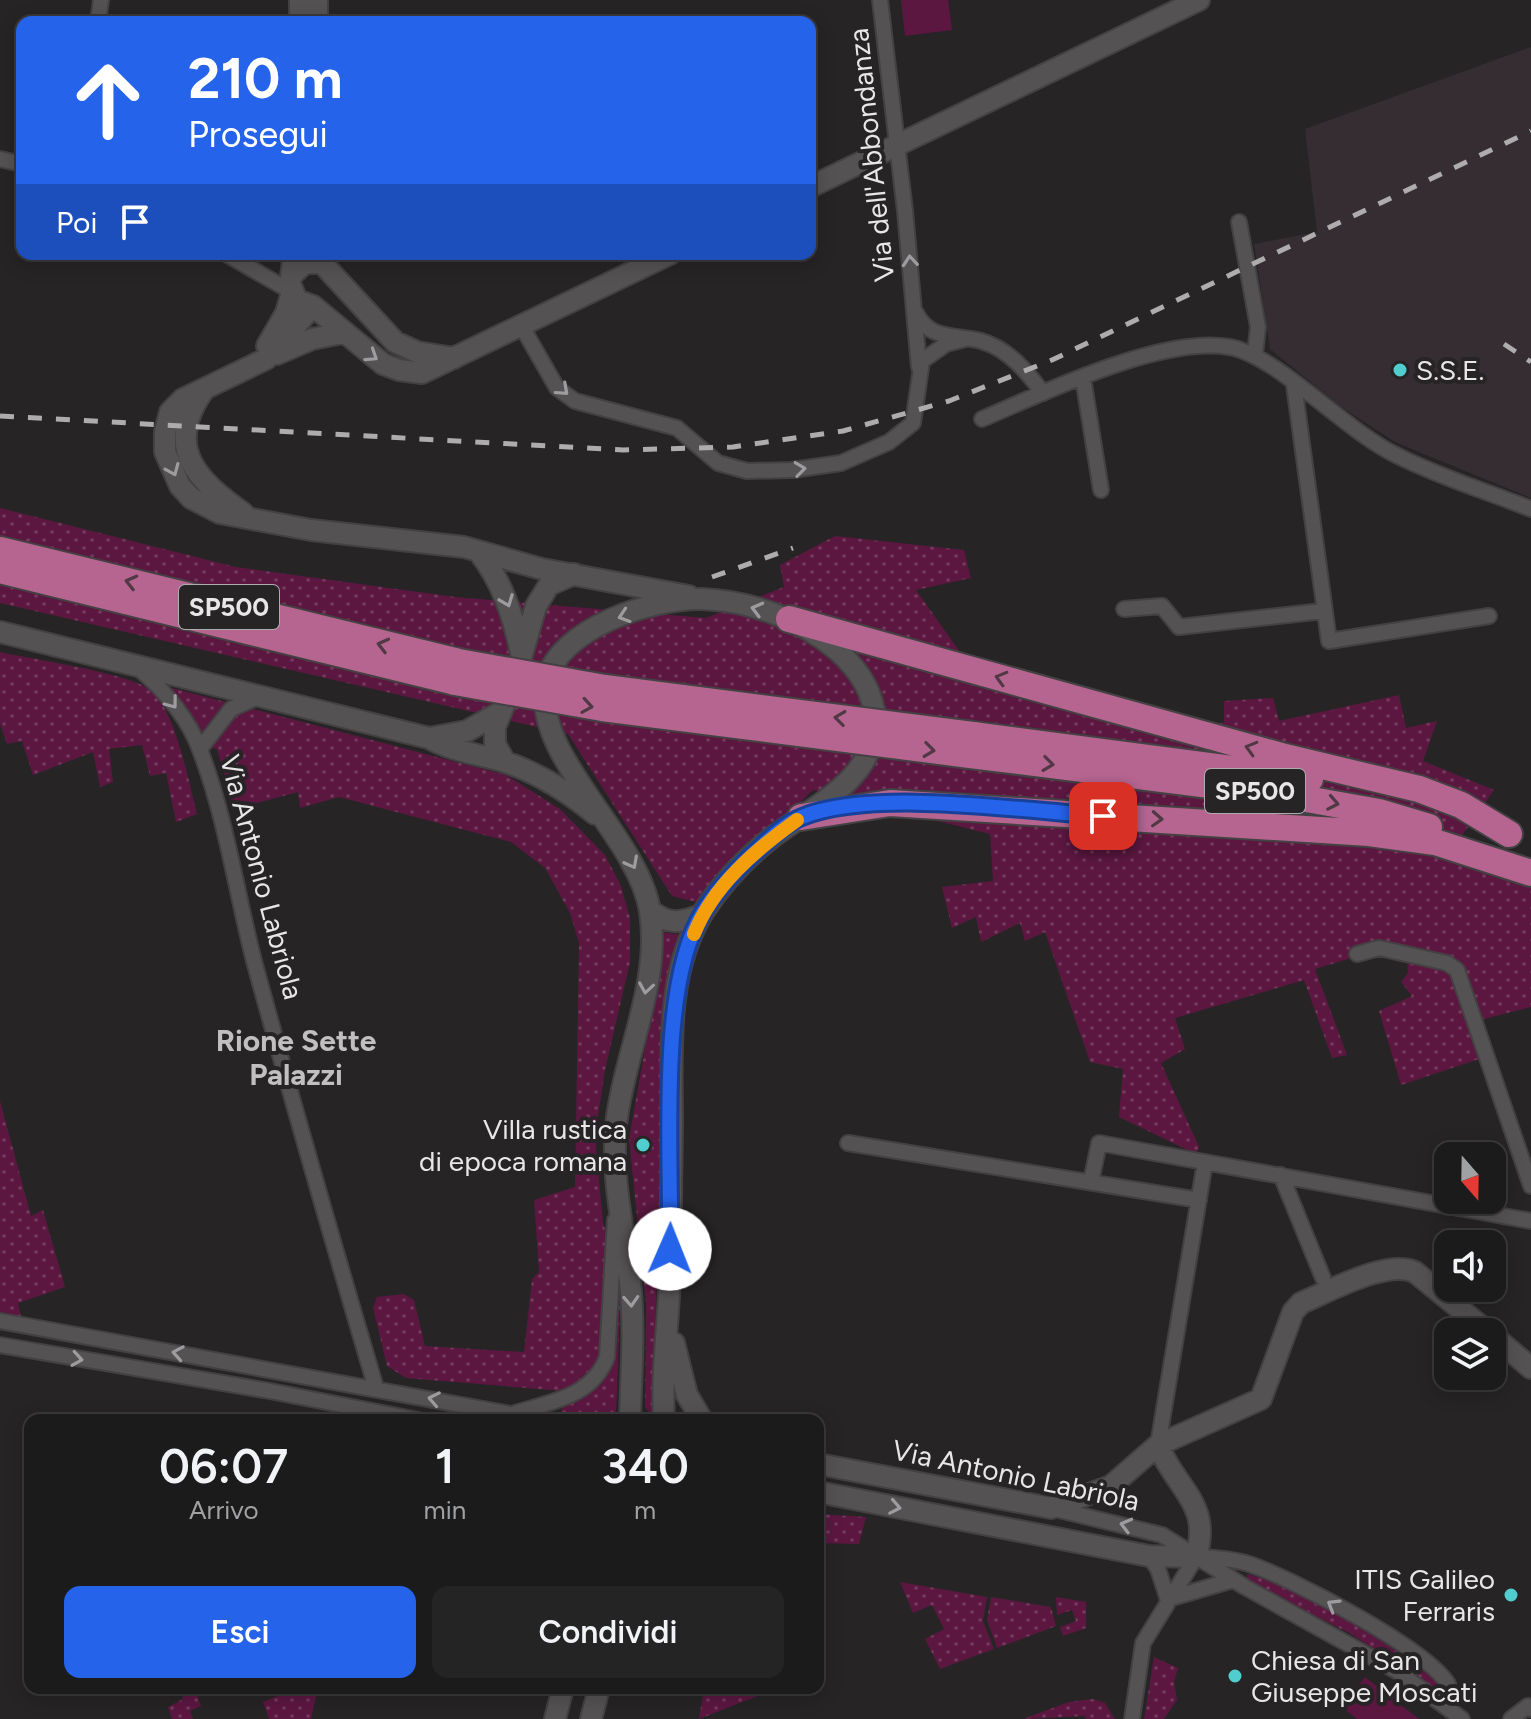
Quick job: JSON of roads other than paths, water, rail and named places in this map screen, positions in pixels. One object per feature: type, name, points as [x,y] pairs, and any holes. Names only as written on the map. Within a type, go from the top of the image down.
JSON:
[{"type":"highway","name":"SP500","points":[[0,550],[602,708],[1334,783],[1426,805],[1520,839]]},
{"type":"highway","name":"SP500","points":[[0,570],[457,672]]},
{"type":"highway","points":[[789,619],[1285,757],[1419,789],[1461,805],[1520,839]]},
{"type":"highway","name":"SP500","points":[[972,745],[1331,802],[1429,827],[1531,866]]},
{"type":"highway","points":[[801,817],[890,803],[1369,833],[1435,842],[1531,873]]},
{"type":"main road","points":[[816,184],[1199,0]]},
{"type":"main road","points":[[260,362],[313,306],[332,297],[334,275],[330,260]]},
{"type":"main road","points":[[293,274],[303,304],[313,306],[366,353],[399,370],[422,373],[657,260]]},
{"type":"main road","points":[[260,362],[279,327],[293,274],[301,265],[313,261],[326,265],[395,342],[417,352],[454,358]]},
{"type":"main road","points":[[342,333],[312,339],[203,391],[195,403],[187,430],[191,463],[199,479],[211,491],[246,515],[311,530],[478,551],[574,574],[747,606],[789,619],[823,639],[849,661],[867,686],[874,710],[875,736],[853,776],[745,862],[701,915],[682,964],[675,1002],[664,1414]]},
{"type":"main road","points":[[478,551],[505,597],[522,658]]},
{"type":"main road","points":[[505,762],[494,738],[499,713],[522,658],[540,595],[560,578],[574,574]]},
{"type":"main road","points":[[630,1414],[632,1308],[617,1196],[617,1122],[646,992],[651,954],[650,910],[639,876],[548,726],[544,705],[550,666],[565,647],[610,620],[663,605],[700,599]]},
{"type":"main road","points":[[0,632],[429,738],[444,747],[505,762],[550,781],[605,821]]},
{"type":"main road","points":[[429,738],[467,731],[499,713]]},
{"type":"main road","points":[[650,910],[660,919],[672,922],[701,915]]},
{"type":"main road","points":[[1051,1508],[1111,1486],[1158,1445],[1261,1399],[1297,1305],[1387,1269],[1403,1266],[1415,1272],[1471,1318]]},
{"type":"main road","points":[[669,1320],[687,1395],[698,1414]]},
{"type":"main road","points":[[1506,1347],[1531,1368]]},
{"type":"main road","points":[[1158,1445],[1199,1512],[1202,1538],[1196,1557]]},
{"type":"main road","name":"Via Antonio Labriola","points":[[824,1465],[1051,1508]]},
{"type":"main road","name":"Via Antonio Labriola","points":[[824,1493],[1149,1556],[1196,1557]]},
{"type":"main road","points":[[555,1719],[561,1694]]},
{"type":"main road","points":[[591,1719],[597,1694]]},
{"type":"street","name":"Via dell'Abbondanza","points":[[521,325],[557,388],[575,401],[677,428],[718,463],[747,471],[792,470],[841,463],[889,442],[913,423],[919,400],[919,367],[880,0]]},
{"type":"street","points":[[1239,222],[1258,327],[1255,354]]},
{"type":"street","points":[[246,260],[293,274]]},
{"type":"street","name":"Via dell'Abbondanza","points":[[914,305],[922,325],[933,333],[981,341],[1020,363],[1043,393]]},
{"type":"street","points":[[919,367],[931,352],[965,339]]},
{"type":"street","points":[[982,419],[1083,378],[1161,352],[1207,345],[1231,347],[1255,354],[1395,455],[1531,509]]},
{"type":"street","points":[[1083,378],[1101,490]]},
{"type":"street","points":[[1294,385],[1329,641],[1489,616]]},
{"type":"street","points":[[1124,609],[1162,606],[1179,627],[1323,611]]},
{"type":"street","name":"Via Antonio Labriola","points":[[135,666],[174,705],[200,749],[230,849],[235,888],[273,1030],[376,1388]]},
{"type":"street","name":"Via Antonio Labriola","points":[[200,749],[231,709],[260,696]]},
{"type":"street","points":[[1357,954],[1379,948],[1447,963],[1457,970],[1531,1186]]},
{"type":"street","points":[[848,1143],[1199,1200]]},
{"type":"street","points":[[1091,1182],[1099,1143],[1531,1221]]},
{"type":"street","points":[[1158,1445],[1205,1162]]},
{"type":"street","points":[[1281,1175],[1323,1278]]},
{"type":"street","points":[[0,1321],[510,1414],[564,1398],[589,1385],[607,1357],[617,1196]]},
{"type":"street","points":[[0,1345],[387,1414]]},
{"type":"street","name":"Via Antonio Labriola","points":[[1051,1508],[1162,1535],[1233,1580],[1400,1673],[1462,1719]]},
{"type":"street","points":[[1149,1556],[1158,1569],[1168,1600]]},
{"type":"street","points":[[1132,1719],[1143,1643],[1196,1557]]},
{"type":"street","name":"Via Antonio Labriola","points":[[1196,1557],[1249,1564],[1310,1591],[1414,1653],[1443,1676],[1449,1691],[1440,1702]]},
{"type":"street","points":[[1168,1600],[1233,1580]]},
{"type":"street","points":[[1511,1719],[1528,1706],[1531,1709]]},
{"type":"railway","points":[[0,416],[623,450],[733,447],[843,431],[949,401],[1052,360],[1531,131]]},
{"type":"railway","points":[[1504,344],[1531,362]]},
{"type":"railway","points":[[712,577],[793,548]]},
{"type":"place","name":"S.S.E.","points":[[1400,370]]},
{"type":"place","name":"Villa rustica di epoca romana","points":[[643,1145]]},
{"type":"place","name":"ITIS Galileo Ferraris","points":[[1511,1595]]},
{"type":"place","name":"Chiesa di San Giuseppe Moscati","points":[[1235,1676]]},
{"type":"district","name":"Rione Sette Palazzi","points":[[296,1057]]}]
